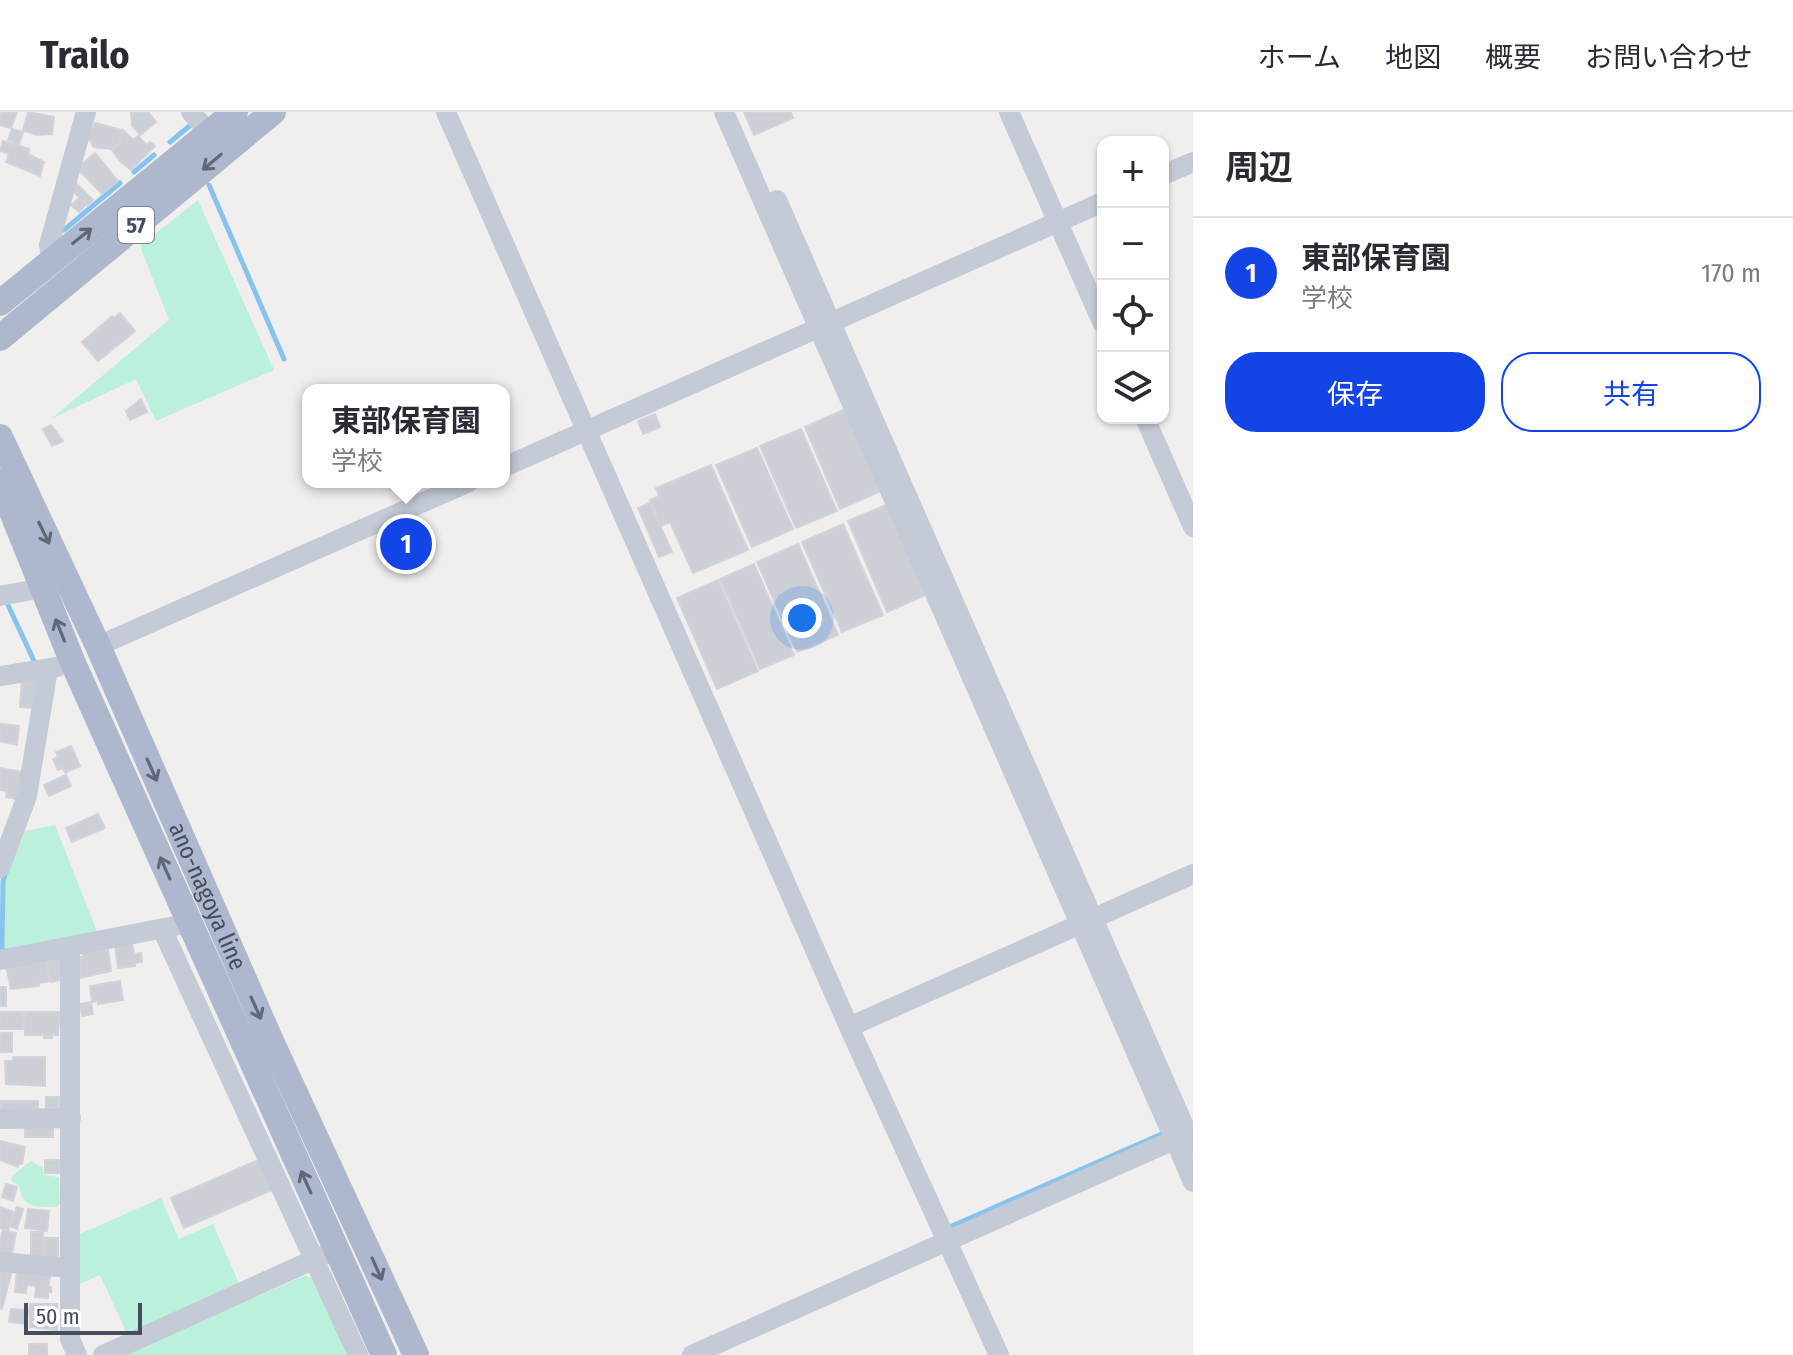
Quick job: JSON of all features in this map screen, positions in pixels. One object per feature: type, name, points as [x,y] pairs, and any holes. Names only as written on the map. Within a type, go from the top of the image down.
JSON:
[{"type":"main road","name":"57","points":[[0,303],[235,112]]},
{"type":"main road","name":"57","points":[[0,338],[273,112]]},
{"type":"main road","name":"ano-nagoya line","points":[[0,437],[98,646],[271,1041],[416,1355]]},
{"type":"main road","name":"ano-nagoya line","points":[[0,482],[6,512],[43,588],[60,666],[190,923],[326,1255],[384,1355]]},
{"type":"street","points":[[52,261],[49,245],[86,112]]},
{"type":"street","points":[[191,112],[209,133]]},
{"type":"street","points":[[446,112],[849,1027],[999,1355]]},
{"type":"street","points":[[724,112],[824,324],[1086,920],[1187,1138],[1193,1182]]},
{"type":"street","points":[[738,112],[824,324]]},
{"type":"street","points":[[1009,112],[1097,310]]},
{"type":"street","points":[[1169,172],[1193,162]]},
{"type":"street","points":[[510,464],[1097,205]]},
{"type":"street","points":[[1148,424],[1193,527]]},
{"type":"street","points":[[98,646],[455,488]]},
{"type":"street","points":[[0,596],[43,588]]},
{"type":"street","points":[[0,676],[60,666],[27,796],[0,868]]},
{"type":"street","points":[[849,1027],[1193,874]]},
{"type":"street","points":[[0,960],[190,923]]},
{"type":"street","points":[[162,929],[326,1255],[358,1355]]},
{"type":"street","points":[[70,947],[70,1339],[77,1355]]},
{"type":"street","points":[[0,1119],[71,1118]]},
{"type":"street","points":[[692,1355],[719,1350],[948,1241],[1187,1138]]},
{"type":"street","points":[[103,1355],[363,1238]]},
{"type":"street","points":[[0,1262],[70,1268]]},
{"type":"green space","points":[[198,200],[274,370],[156,421],[136,379],[51,419],[169,320],[140,246]]},
{"type":"green space","points":[[55,825],[98,934],[5,949],[5,880],[25,831]]},
{"type":"green space","points":[[31,1161],[42,1167],[44,1175],[59,1177],[60,1203],[57,1207],[27,1203],[20,1187],[12,1181],[11,1177]]},
{"type":"green space","points":[[161,1198],[179,1239],[213,1224],[241,1288],[129,1338],[100,1275],[75,1286],[76,1236]]},
{"type":"green space","points":[[304,1276],[313,1278],[348,1355],[122,1355]]},
{"type":"building","points":[[0,112],[17,112],[11,128],[0,125]]},
{"type":"building","points":[[28,112],[54,117],[52,134],[37,135],[23,130]]},
{"type":"building","points":[[131,112],[148,112],[156,122],[140,135],[132,125]]},
{"type":"building","points":[[744,112],[791,112],[793,118],[754,135]]},
{"type":"building","points":[[95,123],[122,130],[119,143],[111,149],[93,147],[91,141],[86,140],[89,128],[93,129]]},
{"type":"building","points":[[12,129],[23,132],[19,144],[8,140]]},
{"type":"building","points":[[123,130],[133,140],[138,136],[147,145],[150,142],[155,146],[131,170],[112,150],[120,143]]},
{"type":"building","points":[[3,141],[29,149],[28,154],[44,162],[40,176],[6,162],[9,154],[0,151]]},
{"type":"building","points":[[95,153],[118,181],[102,194],[77,168]]},
{"type":"building","points":[[77,184],[93,200],[88,206],[72,190]]},
{"type":"building","points":[[79,198],[86,205],[79,212],[71,205]]},
{"type":"building","points":[[120,313],[135,331],[98,361],[82,342],[112,316],[114,318]]},
{"type":"building","points":[[141,399],[147,412],[130,420],[126,411]]},
{"type":"building","points":[[845,409],[881,491],[840,509],[805,427]]},
{"type":"building","points":[[655,414],[660,427],[643,434],[638,421]]},
{"type":"building","points":[[51,425],[63,441],[52,446],[43,429]]},
{"type":"building","points":[[801,429],[837,511],[796,528],[760,446]]},
{"type":"building","points":[[757,448],[793,529],[752,547],[716,465]]},
{"type":"building","points":[[711,465],[748,550],[693,573],[670,522],[661,526],[650,500],[659,496],[656,488]]},
{"type":"building","points":[[650,503],[672,552],[659,557],[638,508]]},
{"type":"building","points":[[888,504],[928,594],[887,612],[848,521]]},
{"type":"building","points":[[843,524],[883,615],[842,632],[802,542]]},
{"type":"building","points":[[798,544],[838,635],[797,652],[757,562]]},
{"type":"building","points":[[754,564],[794,655],[760,669],[720,579]]},
{"type":"building","points":[[718,580],[758,671],[717,689],[677,598]]},
{"type":"building","points":[[22,678],[37,680],[35,708],[20,707]]},
{"type":"building","points":[[0,724],[19,726],[17,745],[0,741]]},
{"type":"building","points":[[71,746],[80,766],[65,773],[63,768],[58,770],[53,759],[58,757],[56,752]]},
{"type":"building","points":[[0,768],[22,772],[17,799],[6,797],[7,791],[0,790]]},
{"type":"building","points":[[66,775],[71,786],[49,796],[44,785]]},
{"type":"building","points":[[98,814],[105,828],[72,842],[66,828]]},
{"type":"building","points":[[132,943],[134,954],[141,953],[142,962],[118,968],[115,945]]},
{"type":"building","points":[[108,950],[111,971],[80,978],[80,957],[83,957],[83,952]]},
{"type":"building","points":[[61,956],[60,980],[51,982],[46,957]]},
{"type":"building","points":[[45,957],[50,981],[39,983],[39,986],[11,989],[6,965]]},
{"type":"building","points":[[120,981],[123,1000],[92,1002],[90,986]]},
{"type":"building","points":[[0,987],[6,987],[6,1006],[0,1006]]},
{"type":"building","points":[[91,1002],[93,1014],[82,1016],[80,1004]]},
{"type":"building","points":[[0,1012],[23,1012],[23,1029],[0,1029]]},
{"type":"building","points":[[25,1012],[60,1012],[58,1035],[44,1038],[44,1035],[25,1035]]},
{"type":"building","points":[[0,1033],[12,1033],[12,1052],[0,1052]]},
{"type":"building","points":[[13,1057],[45,1057],[45,1086],[6,1084],[5,1061],[13,1061]]},
{"type":"building","points":[[46,1097],[59,1097],[59,1108],[46,1108]]},
{"type":"building","points":[[1,1101],[38,1101],[38,1114],[1,1112]]},
{"type":"building","points":[[25,1123],[53,1123],[53,1137],[25,1137]]},
{"type":"building","points":[[0,1141],[25,1147],[22,1164],[19,1163],[18,1167],[0,1160]]},
{"type":"building","points":[[45,1160],[59,1160],[59,1173],[45,1173]]},
{"type":"building","points":[[258,1160],[272,1190],[184,1228],[171,1198]]},
{"type":"building","points":[[6,1184],[17,1187],[13,1201],[2,1197]]},
{"type":"building","points":[[0,1207],[14,1212],[8,1230],[0,1228]]},
{"type":"building","points":[[17,1207],[23,1209],[17,1229],[10,1226]]},
{"type":"building","points":[[28,1209],[49,1211],[47,1231],[25,1228]]},
{"type":"building","points":[[3,1230],[16,1233],[11,1258],[0,1256]]},
{"type":"building","points":[[31,1232],[43,1232],[43,1261],[31,1261]]},
{"type":"building","points":[[45,1238],[58,1238],[58,1260],[45,1260]]},
{"type":"building","points":[[0,1271],[11,1274],[2,1309],[0,1308]]},
{"type":"building","points":[[17,1271],[51,1273],[48,1298],[35,1297],[36,1286],[27,1285],[26,1293],[15,1292]]},
{"type":"building","points":[[30,1304],[57,1304],[57,1330],[30,1327]]},
{"type":"building","points":[[11,1309],[28,1310],[26,1324],[9,1322]]},
{"type":"building","points":[[29,1344],[47,1344],[47,1355],[29,1355]]},
{"type":"waterway","points":[[170,142],[192,124]]},
{"type":"waterway","points":[[134,172],[154,155]]},
{"type":"waterway","points":[[64,230],[120,183]]},
{"type":"waterway","points":[[209,185],[284,359]]},
{"type":"waterway","points":[[8,605],[35,663]]},
{"type":"waterway","points":[[5,951],[2,951],[3,881],[6,872]]},
{"type":"waterway","points":[[952,1226],[1164,1133]]},
{"type":"place","name":"東部保育園","points":[[406,544]]}]
